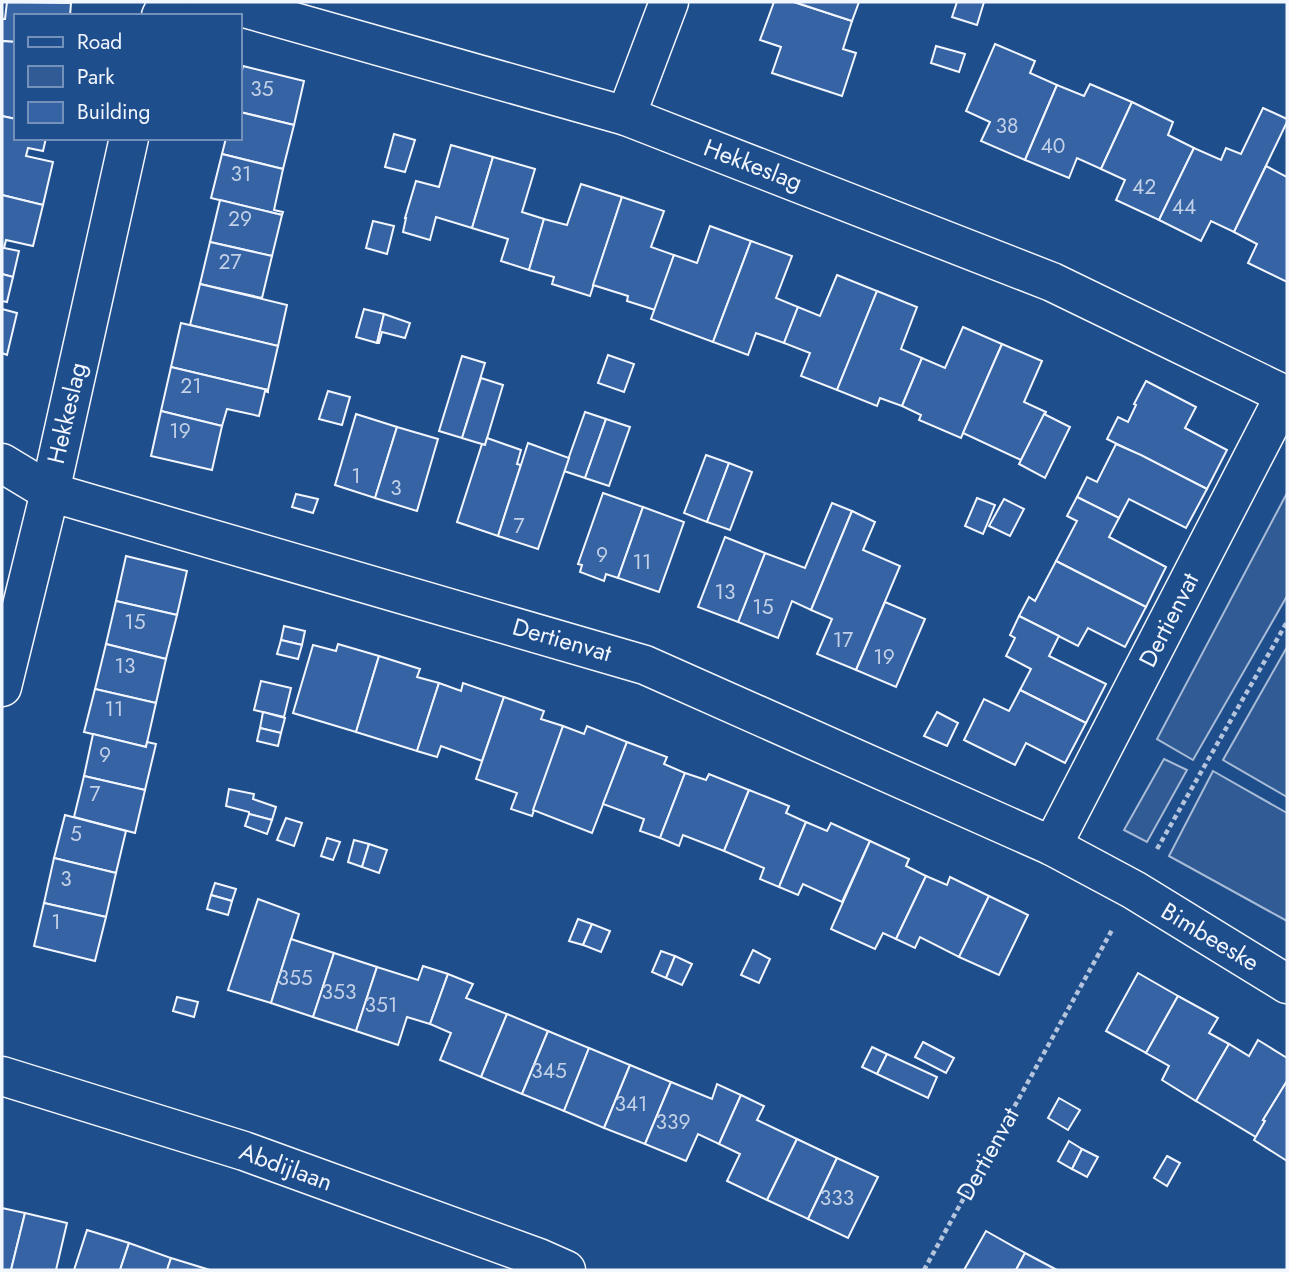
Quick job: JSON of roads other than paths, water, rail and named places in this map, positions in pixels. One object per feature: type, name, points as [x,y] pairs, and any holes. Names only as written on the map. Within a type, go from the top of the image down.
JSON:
[{"type":"street","name":"Hekkeslag","points":[[198,2],[241,7],[626,116],[1052,282],[1286,395]]},
{"type":"street","points":[[626,116],[669,2]]},
{"type":"street","name":"Hekkeslag","points":[[2,687],[50,492],[129,140]]},
{"type":"street","name":"Dertienvat","points":[[1052,846],[1286,395]]},
{"type":"street","name":"Dertienvat","points":[[2,464],[50,492],[645,665],[1052,846],[1134,890]]},
{"type":"street","name":"Bimbeeske","points":[[1134,890],[1287,984]]},
{"type":"street","name":"Abdijlaan","points":[[2,1076],[244,1151],[546,1266]]}]
